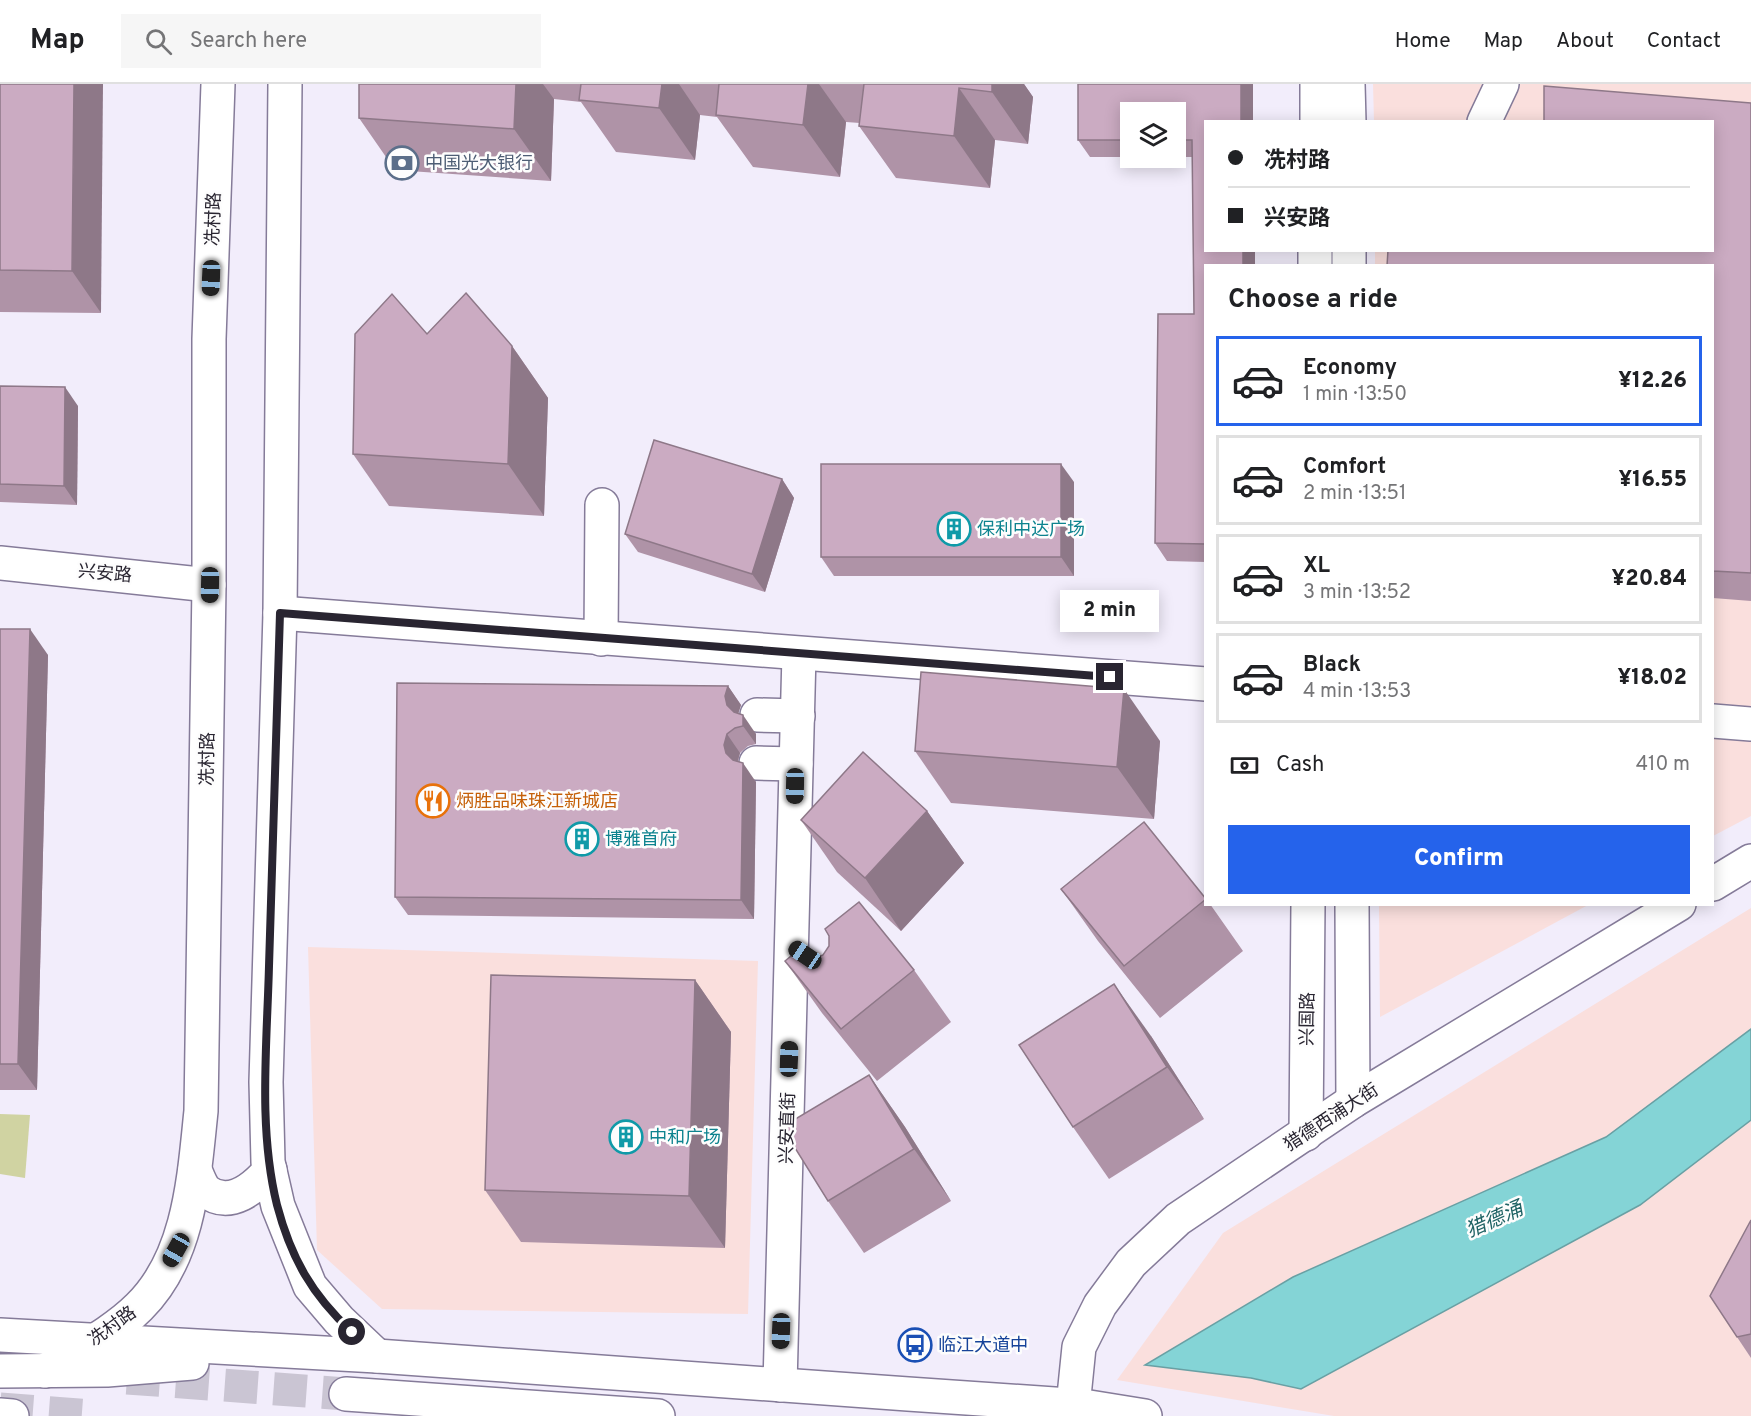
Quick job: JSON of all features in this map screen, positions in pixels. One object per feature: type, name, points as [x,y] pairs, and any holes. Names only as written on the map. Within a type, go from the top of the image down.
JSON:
[{"type":"main road","name":"冼村路","points":[[45,1371],[140,1307],[158,1282],[176,1250],[195,1170],[201,1099],[210,585],[209,339],[218,84]]},
{"type":"main road","points":[[285,84],[280,613],[266,1082],[270,1170],[278,1206],[294,1253],[310,1286],[339,1320],[377,1356]]},
{"type":"main road","points":[[1317,84],[1317,120]]},
{"type":"main road","points":[[1348,84],[1348,120]]},
{"type":"main road","points":[[1485,120],[1502,84]]},
{"type":"main road","points":[[601,639],[602,504]]},
{"type":"main road","name":"兴安路","points":[[0,563],[210,585]]},
{"type":"main road","points":[[280,613],[1204,684]]},
{"type":"main road","name":"兴安直街","points":[[780,1385],[805,962],[796,764],[799,654]]},
{"type":"main road","points":[[757,715],[798,716]]},
{"type":"main road","points":[[1714,721],[1751,724]]},
{"type":"main road","points":[[756,763],[796,764]]},
{"type":"main road","points":[[1714,883],[1751,861]]},
{"type":"main road","name":"兴国路","points":[[1306,1134],[1308,906]]},
{"type":"main road","points":[[1352,906],[1353,1101]]},
{"type":"main road","name":"猎德西浦大街","points":[[1073,1406],[1079,1347],[1100,1305],[1131,1263],[1178,1219],[1353,1101],[1676,906]]},
{"type":"main road","points":[[195,1170],[205,1190],[216,1196],[229,1197],[241,1195],[255,1188],[270,1170]]},
{"type":"main road","points":[[0,1335],[271,1352],[377,1356],[1073,1406],[1145,1416]]},
{"type":"main road","points":[[0,1371],[158,1367],[271,1352]]},
{"type":"main road","points":[[346,1394],[658,1416]]},
{"type":"main road","points":[[0,1415],[12,1416]]},
{"type":"shaded area","points":[[1373,84],[1751,84],[1751,816],[1714,835],[1714,264],[1375,264],[1375,252],[1714,252],[1714,120],[1374,120]]},
{"type":"shaded area","points":[[1379,906],[1586,906],[1380,1017]]},
{"type":"shaded area","points":[[1751,908],[1751,1416],[1334,1416],[1117,1380],[1223,1233]]},
{"type":"shaded area","points":[[308,947],[758,961],[748,1314],[382,1309],[317,1250]]},
{"type":"green space","points":[[0,1114],[30,1115],[25,1178],[0,1174]]},
{"type":"water","name":"猎德涌","points":[[1751,1029],[1751,1120],[1640,1205],[1301,1389],[1251,1378],[1145,1365],[1293,1277],[1606,1137]]},
{"type":"building","points":[[0,84],[74,84],[72,271],[0,270]]},
{"type":"building","points":[[359,84],[516,84],[514,129],[359,118]]},
{"type":"building","points":[[581,84],[662,84],[659,108],[579,100]]},
{"type":"building","points":[[719,84],[808,84],[803,125],[716,115]]},
{"type":"building","points":[[864,84],[992,84],[992,92],[959,88],[954,136],[859,126]]},
{"type":"building","points":[[1078,84],[1241,84],[1241,120],[1204,120],[1204,252],[1243,252],[1243,264],[1204,264],[1204,544],[1155,543],[1158,314],[1194,314],[1192,140],[1186,140],[1186,102],[1120,102],[1120,140],[1078,140]]},
{"type":"building","points":[[1544,86],[1751,103],[1751,573],[1714,571],[1714,264],[1387,264],[1388,252],[1714,252],[1714,120],[1544,120]]},
{"type":"building","points":[[466,293],[512,346],[508,464],[353,454],[355,334],[392,294],[427,334]]},
{"type":"building","points":[[0,386],[65,387],[64,486],[0,484]]},
{"type":"building","points":[[654,440],[782,479],[752,574],[625,534]]},
{"type":"building","name":"保利中达广场","points":[[821,464],[1061,464],[1061,557],[821,557]]},
{"type":"building","points":[[0,629],[30,629],[18,1064],[0,1064]]},
{"type":"building","points":[[921,672],[1124,689],[1117,767],[915,751]]},
{"type":"building","name":"博雅首府","points":[[397,683],[728,686],[725,696],[727,705],[734,712],[743,715],[743,726],[727,734],[724,745],[726,753],[733,760],[743,763],[741,900],[395,897]]},
{"type":"building","points":[[863,752],[927,811],[865,878],[801,820]]},
{"type":"building","points":[[1144,822],[1204,897],[1204,901],[1124,966],[1061,889]]},
{"type":"building","points":[[859,902],[914,970],[841,1029],[785,961],[796,952],[806,959],[814,959],[823,955],[829,946],[829,936],[825,929]]},
{"type":"building","name":"中和广场","points":[[491,975],[695,980],[689,1196],[485,1190]]},
{"type":"building","points":[[1114,984],[1167,1067],[1073,1127],[1019,1045]]},
{"type":"building","points":[[869,1075],[914,1149],[828,1201],[782,1127]]},
{"type":"building","points":[[1751,1220],[1751,1334],[1737,1337],[1710,1296]]},
{"type":"tunnel","points":[[127,1378],[346,1394]]},
{"type":"tunnel","points":[[0,1409],[94,1416]]},
{"type":"place","name":"中国光大银行","points":[[402,163]]},
{"type":"place","name":"保利中达广场","points":[[954,529]]},
{"type":"place","name":"炳胜品味珠江新城店","points":[[433,801]]},
{"type":"place","name":"博雅首府","points":[[582,839]]},
{"type":"place","name":"中和广场","points":[[626,1137]]},
{"type":"place","name":"临江大道中","points":[[915,1345]]},
{"type":"route","points":[[352,1332],[310,1286],[294,1253],[278,1206],[268,1161],[266,1082],[280,613],[1110,677]]}]
